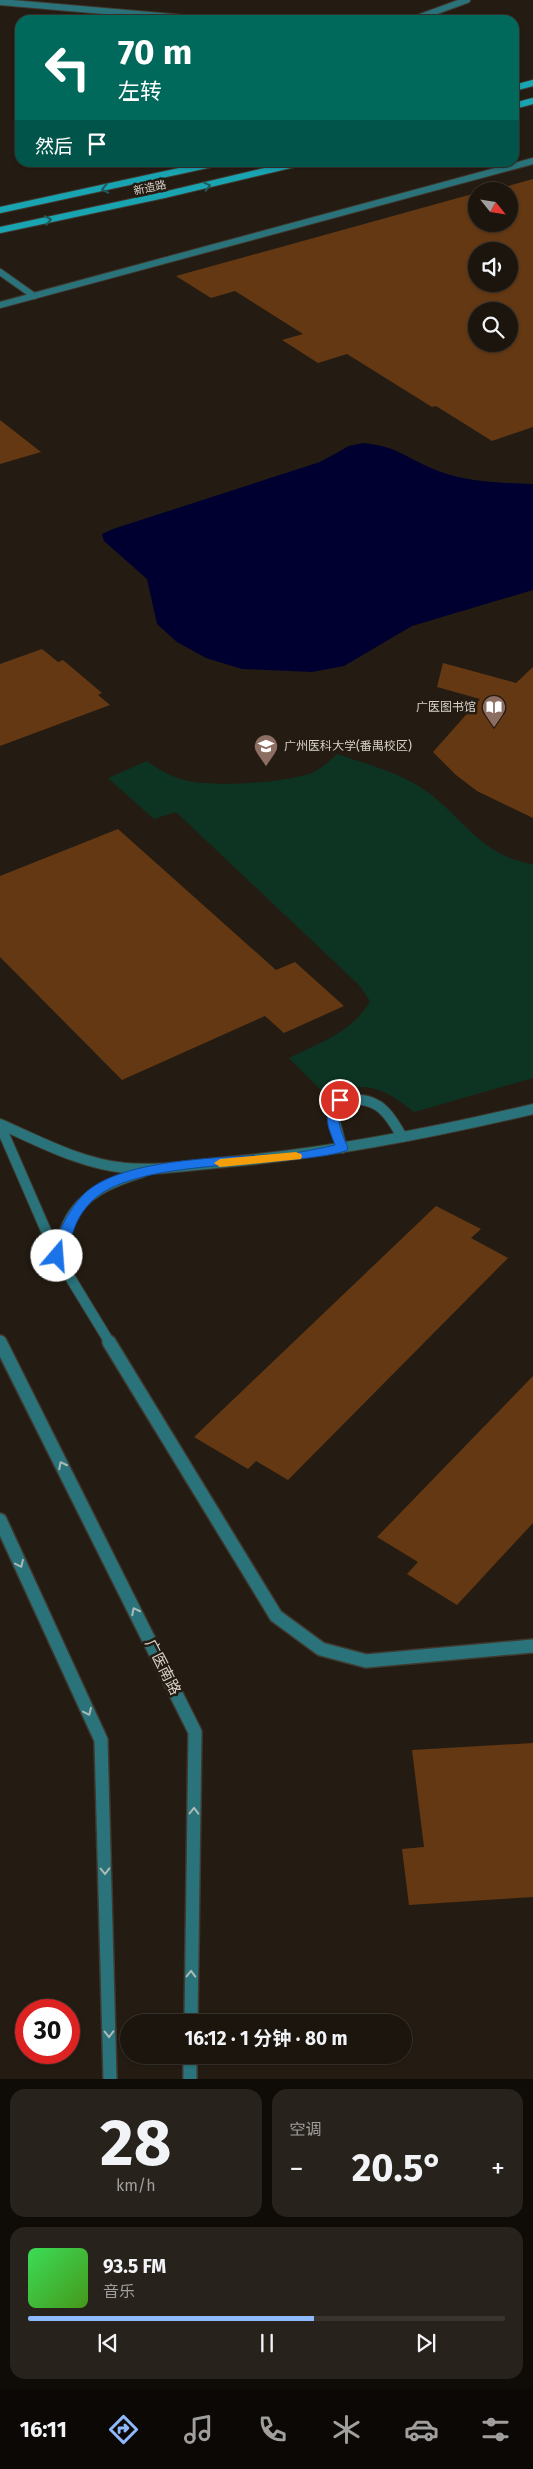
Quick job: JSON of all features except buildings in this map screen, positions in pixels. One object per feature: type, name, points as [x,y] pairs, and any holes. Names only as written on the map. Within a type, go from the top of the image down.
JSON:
[{"type":"main road","points":[[519,86],[533,82]]},
{"type":"main road","points":[[519,105],[533,101]]},
{"type":"main road","name":"新造路","points":[[0,210],[198,167]]},
{"type":"main road","name":"新造路","points":[[0,230],[164,195],[282,167]]},
{"type":"street","points":[[426,15],[467,0]]},
{"type":"street","points":[[0,2],[150,15]]},
{"type":"street","points":[[519,165],[533,161]]},
{"type":"street","points":[[0,305],[511,167]]},
{"type":"street","points":[[0,272],[34,296]]},
{"type":"street","points":[[342,1148],[332,1122],[333,1112],[340,1100],[358,1097],[374,1102],[390,1114],[402,1137]]},
{"type":"street","points":[[0,1124],[74,1156],[123,1168],[154,1169],[297,1156],[402,1137],[533,1109]]},
{"type":"street","points":[[0,1124],[57,1256],[276,1616],[321,1649],[366,1661],[533,1646]]},
{"type":"street","points":[[57,1256],[69,1221],[87,1198],[115,1180],[154,1169]]},
{"type":"street","name":"广医南路","points":[[0,1342],[195,1732],[191,2014]]},
{"type":"street","points":[[0,1520],[101,1740],[110,2079]]},
{"type":"street","points":[[190,2064],[190,2079]]},
{"type":"green space","points":[[337,754],[388,771],[417,785],[446,807],[484,843],[514,860],[533,864],[533,1078],[414,1112],[391,1096],[372,1088],[350,1087],[323,1092],[289,1058],[334,1036],[345,1029],[363,1012],[370,1001],[360,986],[176,812],[154,819],[108,778],[147,761],[156,768],[177,778],[189,781],[216,784],[253,783],[305,775],[316,771]]},
{"type":"shaded area","points":[[363,443],[384,446],[431,468],[455,476],[494,482],[533,484],[533,590],[412,626],[344,666],[312,672],[242,669],[206,658],[177,642],[157,624],[147,579],[104,541],[102,534],[113,529],[320,462],[349,446]]},
{"type":"slow traffic","points":[[220,1163],[296,1156]]},
{"type":"place","name":"广医图书馆","points":[[494,728]]},
{"type":"place","name":"广州医科大学(番禺校区)","points":[[266,767]]},
{"type":"route","points":[[57,1256],[69,1221],[87,1198],[115,1180],[154,1169],[297,1156],[342,1148],[332,1122],[333,1112],[340,1100]]}]
